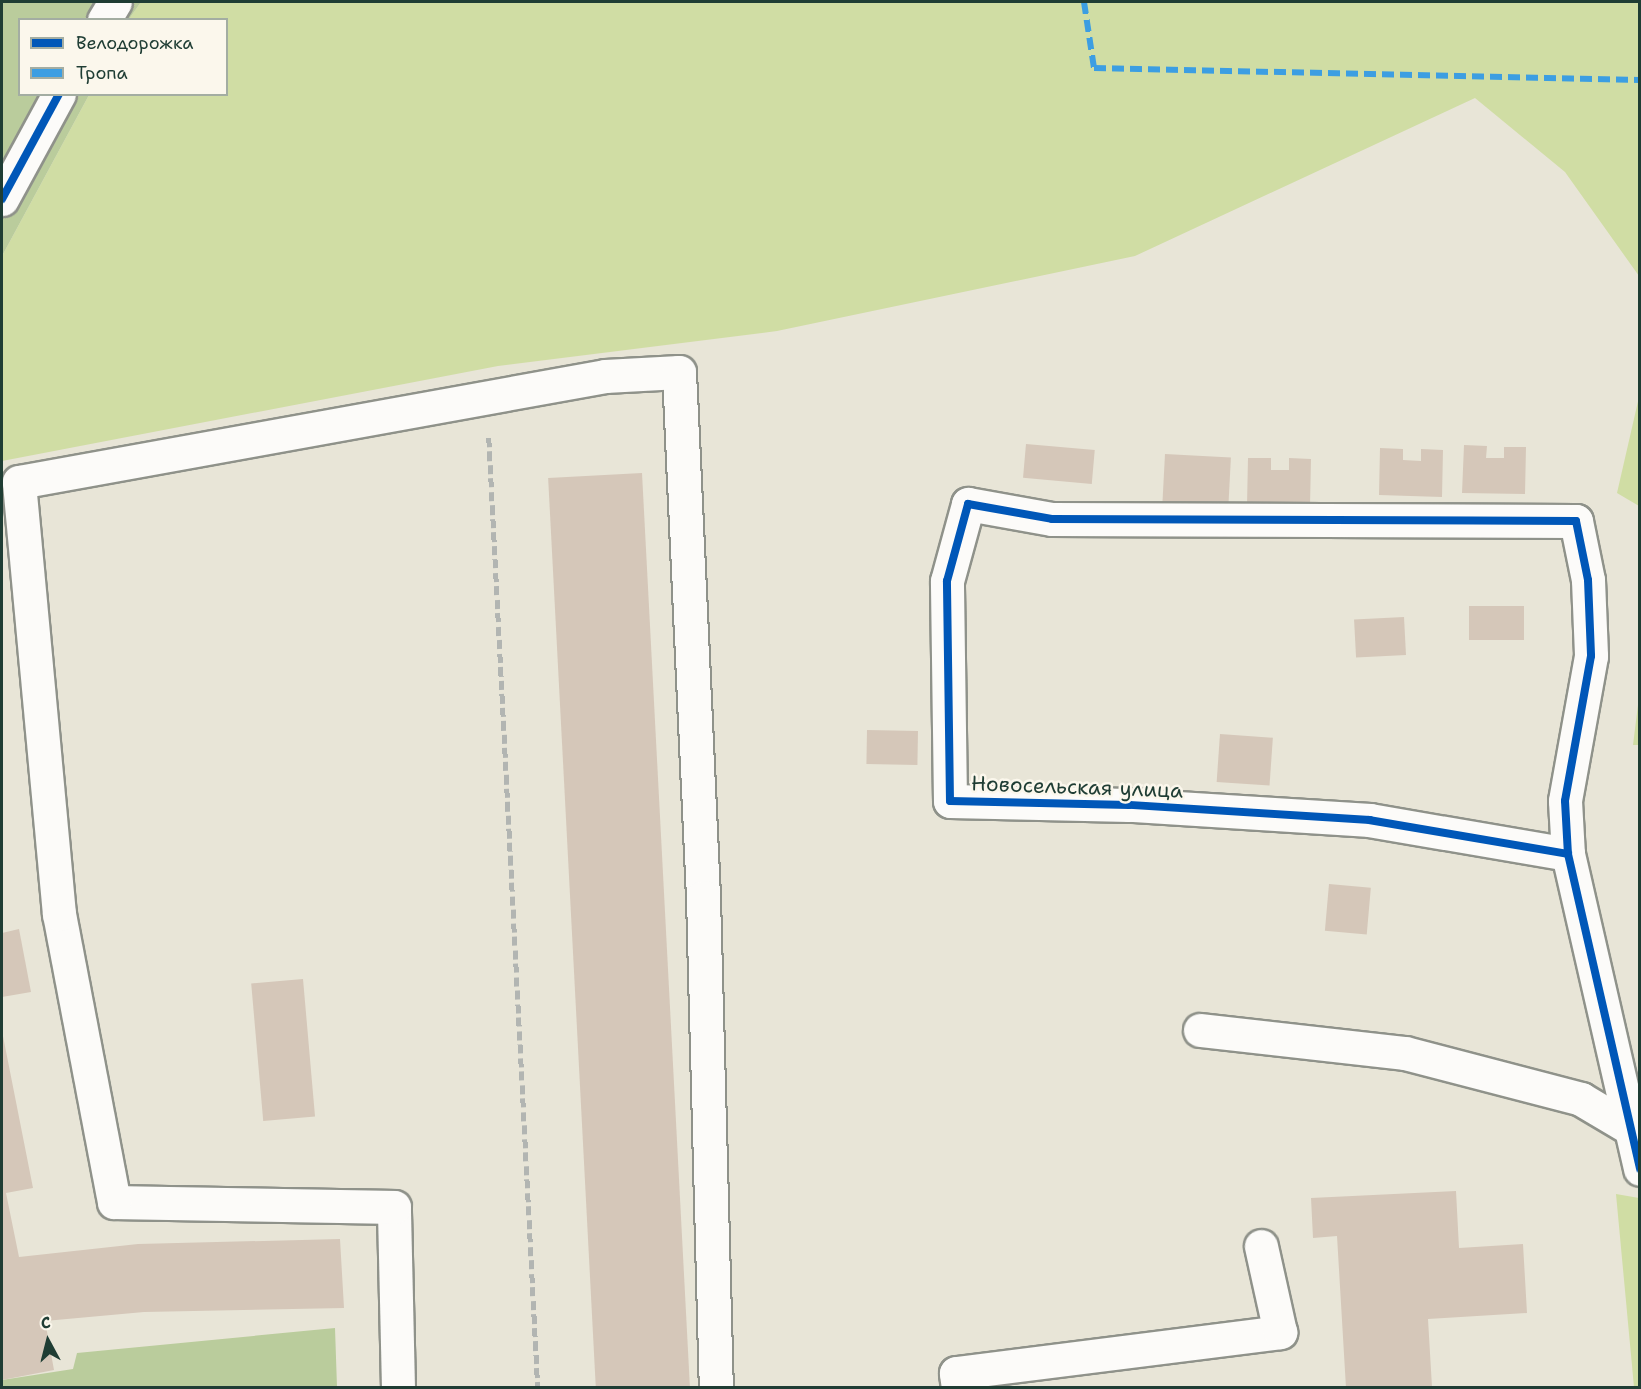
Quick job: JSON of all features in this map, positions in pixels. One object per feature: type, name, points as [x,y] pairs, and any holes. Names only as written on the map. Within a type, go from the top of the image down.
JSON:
[{"type":"street","points":[[105,18],[115,2]]},
{"type":"street","points":[[2,199],[58,96]]},
{"type":"street","points":[[398,1388],[394,1207],[114,1202],[59,915],[19,482],[605,376],[679,372],[704,897],[716,1388]]},
{"type":"street","name":"Новосельская улица","points":[[968,504],[1052,519],[1576,522],[1588,580],[1591,656],[1565,801],[1568,854],[1370,820],[1129,805],[950,801],[947,581],[968,504]]},
{"type":"street","points":[[1568,854],[1628,1126],[1640,1169]]},
{"type":"street","points":[[1200,1030],[1405,1053],[1581,1100],[1628,1126]]},
{"type":"street","points":[[958,1388],[956,1373],[1280,1332],[1261,1246]]},
{"type":"green space","points":[[2,2],[141,2],[130,18],[18,18],[18,96],[88,96],[2,256]]},
{"type":"green space","points":[[141,2],[1639,2],[1639,276],[1565,172],[1475,98],[1135,256],[777,331],[498,366],[2,461],[2,256],[88,96],[228,96],[228,18],[130,18]]},
{"type":"green space","points":[[1639,397],[1640,506],[1617,493]]},
{"type":"green space","points":[[1639,697],[1639,745],[1633,745]]},
{"type":"green space","points":[[1616,1194],[1639,1198],[1639,1387],[1634,1387]]},
{"type":"green space","points":[[335,1328],[337,1387],[2,1388],[2,1380],[73,1369],[77,1353]]},
{"type":"building","points":[[1026,444],[1095,450],[1092,484],[1023,478]]},
{"type":"building","points":[[1464,445],[1487,446],[1486,458],[1504,458],[1504,447],[1526,447],[1525,494],[1462,493]]},
{"type":"building","points":[[1380,448],[1403,449],[1403,460],[1421,461],[1421,449],[1443,450],[1442,497],[1379,495]]},
{"type":"building","points":[[1165,454],[1231,457],[1228,506],[1162,503]]},
{"type":"building","points":[[1248,458],[1271,458],[1271,470],[1289,470],[1289,458],[1311,459],[1310,506],[1247,505]]},
{"type":"building","points":[[642,473],[690,1388],[596,1388],[548,478]]},
{"type":"building","points":[[1469,606],[1524,606],[1524,640],[1469,640]]},
{"type":"building","points":[[1404,617],[1406,655],[1356,658],[1354,620]]},
{"type":"building","points":[[867,730],[918,731],[917,765],[866,764]]},
{"type":"building","points":[[1220,734],[1273,738],[1270,786],[1217,782]]},
{"type":"building","points":[[1329,884],[1371,888],[1367,934],[1325,931]]},
{"type":"building","points":[[19,929],[31,992],[2,997],[2,933]]},
{"type":"building","points":[[303,979],[315,1116],[263,1121],[251,984]]},
{"type":"building","points":[[2,1031],[33,1188],[6,1193],[19,1257],[138,1244],[340,1239],[344,1308],[144,1312],[45,1321],[54,1370],[2,1380]]},
{"type":"building","points":[[1456,1191],[1459,1248],[1523,1244],[1527,1313],[1428,1319],[1432,1387],[1346,1388],[1337,1236],[1313,1238],[1311,1198]]},
{"type":"railway","points":[[489,438],[538,1388]]},
{"type":"marked path","points":[[1084,2],[1094,68],[1640,80]]},
{"type":"cycle path","points":[[2,199],[58,96]]},
{"type":"cycle path","points":[[1568,854],[1370,820],[1129,805],[950,801],[947,581],[968,504],[1052,519],[1576,521],[1588,580],[1591,656],[1565,801],[1568,854],[1640,1169]]}]
